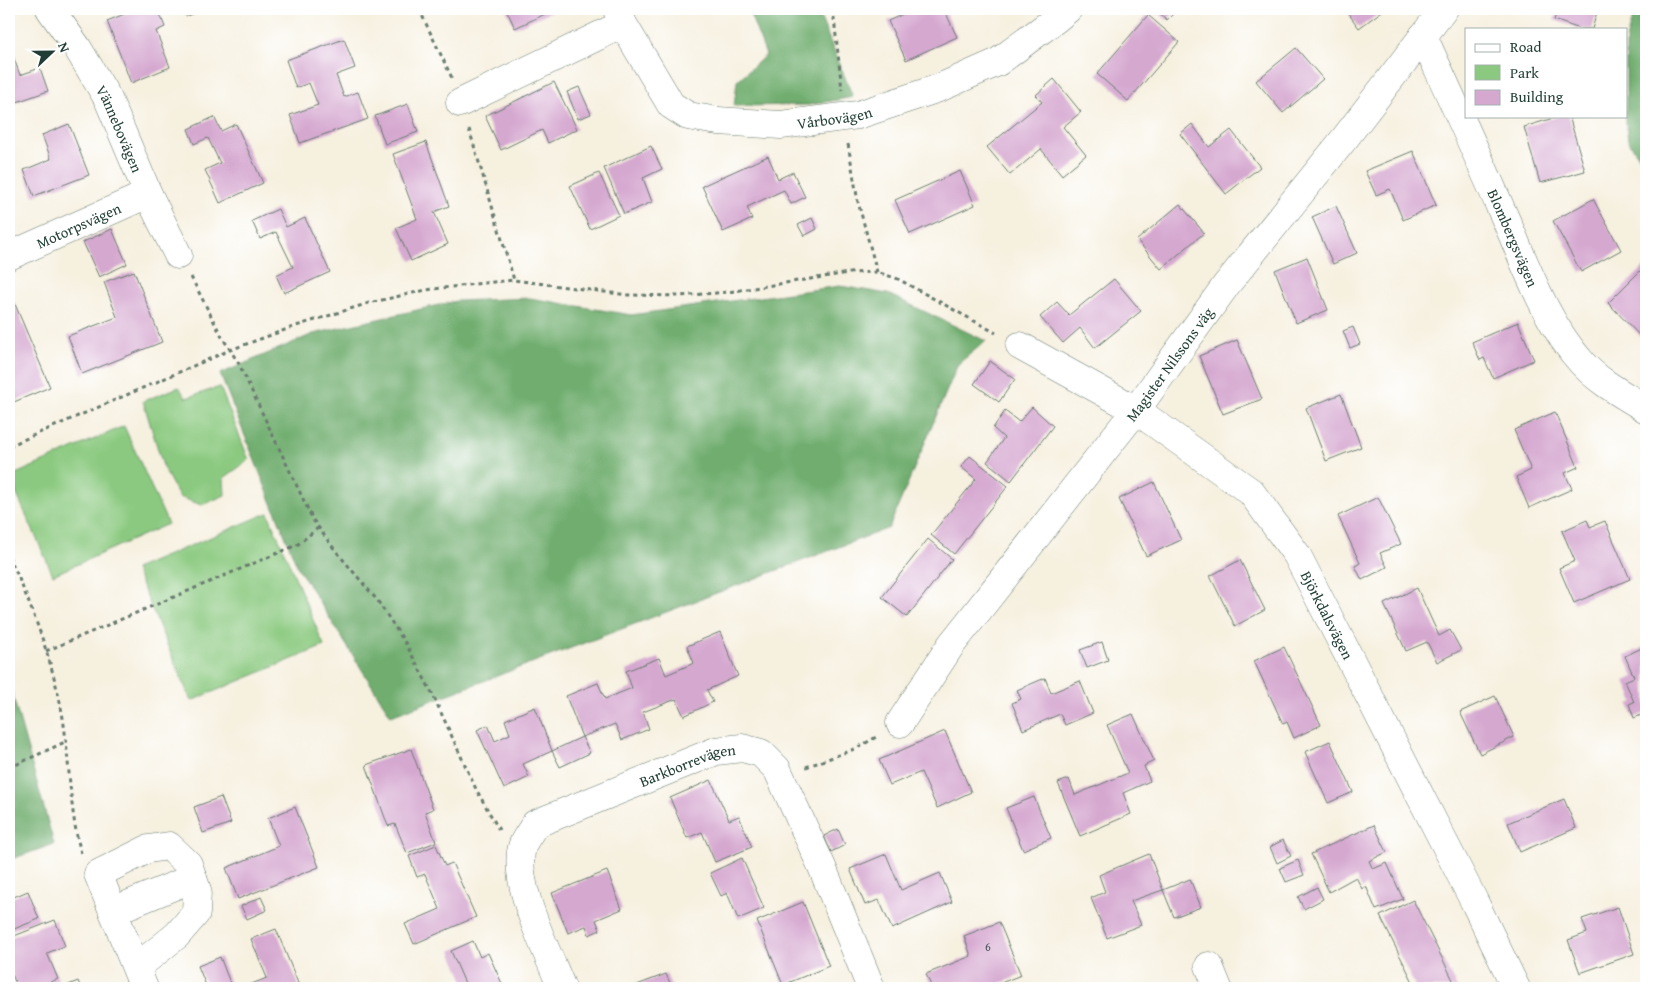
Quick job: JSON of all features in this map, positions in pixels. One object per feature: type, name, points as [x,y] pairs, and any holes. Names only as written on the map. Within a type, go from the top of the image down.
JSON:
[{"type":"street","name":"Vännebovägen","points":[[50,9],[77,47],[108,99],[148,194],[178,255]]},
{"type":"street","name":"Vårbovägen","points":[[460,103],[620,16],[671,105],[688,116],[718,121],[781,125],[858,115],[939,88],[998,62],[1068,9]]},
{"type":"street","name":"Magister Nilssons väg","points":[[900,723],[951,645],[1136,410],[1227,284],[1345,138],[1444,9]]},
{"type":"street","name":"Blombergsvägen","points":[[1423,36],[1502,210],[1534,286],[1561,336],[1582,363],[1607,385],[1646,409]]},
{"type":"street","name":"Motorpsvägen","points":[[9,256],[148,194]]},
{"type":"street","name":"Björkdalsvägen","points":[[1020,346],[1136,410],[1251,492],[1297,555],[1474,901],[1516,988]]},
{"type":"street","name":"Barkborrevägen","points":[[562,988],[530,909],[520,866],[523,844],[536,824],[716,751],[742,748],[760,753],[777,769],[822,866],[871,988]]},
{"type":"street","points":[[169,846],[188,864],[193,878],[197,890],[196,913],[140,978],[98,874],[148,848],[169,846]]},
{"type":"street","points":[[113,911],[193,878]]},
{"type":"path","points":[[419,9],[452,77],[514,280]]},
{"type":"path","points":[[833,9],[849,153],[858,202],[877,272]]},
{"type":"path","points":[[178,255],[239,364],[313,520],[335,550],[377,600],[406,644],[432,693],[476,789],[520,866]]},
{"type":"path","points":[[9,446],[230,350],[293,327],[369,303],[426,290],[484,282],[514,280],[628,295],[679,296],[728,292],[848,273],[877,272],[898,279],[1020,346]]},
{"type":"path","points":[[46,651],[297,545],[318,527]]},
{"type":"path","points":[[9,556],[38,625],[52,669],[63,718],[74,830],[83,860],[98,874]]},
{"type":"path","points":[[781,777],[857,748],[900,723]]},
{"type":"path","points":[[9,768],[65,742]]},
{"type":"green space","points":[[748,9],[817,9],[853,97],[809,105],[734,106],[737,81],[766,55]]},
{"type":"green space","points":[[1635,9],[1646,9],[1646,167],[1628,140],[1625,118],[1628,118],[1628,32]]},
{"type":"green space","points":[[840,286],[888,294],[986,341],[958,364],[889,528],[391,716],[298,568],[220,374],[313,334],[456,301],[530,298],[631,315]]},
{"type":"green space","points":[[179,387],[186,398],[220,387],[249,460],[224,478],[225,495],[202,505],[179,497],[164,469],[143,401]]},
{"type":"green space","points":[[124,426],[168,524],[53,575],[9,477]]},
{"type":"green space","points":[[268,513],[324,646],[191,701],[135,569]]},
{"type":"green space","points":[[9,682],[54,844],[9,860]]},
{"type":"building","points":[[137,9],[158,9],[165,27],[156,31],[170,67],[131,83],[107,21]]},
{"type":"building","points":[[184,9],[207,9],[186,16]]},
{"type":"building","points":[[506,9],[556,9],[515,28]]},
{"type":"building","points":[[909,9],[944,9],[957,37],[906,60],[888,21],[910,11]]},
{"type":"building","points":[[1155,9],[1178,9],[1167,20]]},
{"type":"building","points":[[1345,9],[1385,9],[1359,28]]},
{"type":"building","points":[[1558,9],[1598,9],[1592,28],[1577,28],[1554,20]]},
{"type":"building","points":[[1148,15],[1179,42],[1128,101],[1097,74]]},
{"type":"building","points":[[344,39],[355,68],[336,75],[344,97],[358,92],[368,119],[300,143],[290,115],[318,105],[309,83],[296,88],[286,60]]},
{"type":"building","points":[[9,45],[20,75],[40,68],[48,91],[14,103],[9,88]]},
{"type":"building","points":[[1296,48],[1323,79],[1283,113],[1256,81]]},
{"type":"building","points":[[1054,79],[1081,112],[1063,127],[1086,155],[1062,175],[1041,149],[1010,175],[987,147],[1042,102],[1036,95]]},
{"type":"building","points":[[554,82],[577,129],[548,143],[542,130],[501,150],[485,116]]},
{"type":"building","points":[[579,87],[591,114],[578,119],[567,92]]},
{"type":"building","points":[[408,104],[418,132],[385,144],[375,116]]},
{"type":"building","points":[[214,117],[221,131],[236,124],[263,183],[220,203],[205,170],[220,163],[208,138],[194,144],[188,129]]},
{"type":"building","points":[[1553,118],[1570,118],[1585,171],[1540,183],[1524,127]]},
{"type":"building","points":[[69,124],[89,175],[34,196],[24,170],[51,159],[42,135]]},
{"type":"building","points":[[1192,124],[1209,147],[1231,130],[1260,167],[1226,194],[1180,134]]},
{"type":"building","points":[[426,142],[449,206],[434,212],[448,244],[411,261],[396,228],[417,219],[393,154]]},
{"type":"building","points":[[651,146],[662,169],[643,178],[652,202],[624,214],[604,168]]},
{"type":"building","points":[[1413,151],[1436,205],[1403,220],[1390,189],[1376,195],[1365,171]]},
{"type":"building","points":[[768,156],[778,179],[793,172],[805,197],[791,204],[784,190],[747,207],[752,219],[723,232],[702,186]]},
{"type":"building","points":[[960,171],[975,205],[910,234],[895,200]]},
{"type":"building","points":[[599,173],[619,215],[590,229],[570,186]]},
{"type":"building","points":[[1593,199],[1621,250],[1581,272],[1553,221]]},
{"type":"building","points":[[1180,204],[1204,233],[1161,269],[1137,240]]},
{"type":"building","points":[[1336,206],[1357,253],[1333,264],[1312,217]]},
{"type":"building","points":[[278,209],[286,227],[305,218],[330,272],[284,293],[276,275],[293,267],[276,232],[260,239],[252,221]]},
{"type":"building","points":[[812,218],[817,229],[804,236],[798,225]]},
{"type":"building","points":[[112,229],[127,264],[99,277],[83,242]]},
{"type":"building","points":[[1307,257],[1328,310],[1296,323],[1275,270]]},
{"type":"building","points":[[1646,265],[1646,342],[1608,303]]},
{"type":"building","points":[[134,271],[162,342],[82,374],[68,336],[117,317],[104,282]]},
{"type":"building","points":[[1114,279],[1141,311],[1095,348],[1080,328],[1063,343],[1040,317],[1057,302],[1069,315]]},
{"type":"building","points":[[9,290],[50,387],[9,404]]},
{"type":"building","points":[[1518,322],[1534,360],[1493,378],[1484,358],[1480,360],[1472,342]]},
{"type":"building","points":[[1353,327],[1360,344],[1350,348],[1343,331]]},
{"type":"building","points":[[1237,340],[1262,399],[1223,414],[1199,356]]},
{"type":"building","points":[[990,361],[1015,379],[999,402],[974,384]]},
{"type":"building","points":[[1341,394],[1361,447],[1326,461],[1306,408]]},
{"type":"building","points":[[1032,407],[1053,426],[1011,481],[987,462],[1004,438],[993,428],[1005,411],[1019,422]]},
{"type":"building","points":[[1555,412],[1578,467],[1565,473],[1572,489],[1529,508],[1516,477],[1531,470],[1514,430]]},
{"type":"building","points":[[970,456],[1008,486],[954,554],[931,535],[976,479],[961,467]]},
{"type":"building","points":[[1154,482],[1181,540],[1146,556],[1119,499]]},
{"type":"building","points":[[1378,497],[1401,544],[1380,553],[1387,567],[1362,580],[1355,566],[1360,563],[1338,516]]},
{"type":"building","points":[[1587,520],[1590,527],[1605,521],[1630,579],[1574,603],[1559,568],[1575,561],[1562,531]]},
{"type":"building","points":[[928,539],[952,559],[907,617],[882,597]]},
{"type":"building","points":[[1240,560],[1265,610],[1235,626],[1210,576]]},
{"type":"building","points":[[1417,588],[1439,636],[1450,630],[1461,650],[1437,662],[1427,642],[1406,651],[1384,604]]},
{"type":"building","points":[[720,632],[738,676],[707,690],[713,702],[684,716],[676,699],[643,712],[649,729],[622,740],[615,724],[582,737],[566,696],[598,683],[605,699],[632,688],[626,671],[659,658],[666,675],[694,663],[687,646]]},
{"type":"building","points":[[1102,642],[1108,660],[1087,668],[1080,650]]},
{"type":"building","points":[[1646,646],[1646,713],[1634,718],[1629,704],[1634,702],[1625,681],[1634,677],[1625,656]]},
{"type":"building","points":[[1284,647],[1321,725],[1294,738],[1287,722],[1283,724],[1254,661]]},
{"type":"building","points":[[1045,678],[1051,693],[1080,681],[1093,713],[1065,725],[1060,714],[1023,730],[1012,703],[1021,699],[1017,690]]},
{"type":"building","points":[[1495,696],[1514,737],[1480,754],[1460,712]]},
{"type":"building","points":[[535,707],[552,751],[523,764],[529,777],[504,789],[477,730],[488,725],[495,741],[510,734],[505,720]]},
{"type":"building","points":[[1133,714],[1154,761],[1144,766],[1150,781],[1123,793],[1131,814],[1080,836],[1058,783],[1069,779],[1075,795],[1128,773],[1107,725]]},
{"type":"building","points":[[945,731],[971,792],[937,808],[921,772],[890,785],[879,760]]},
{"type":"building","points":[[582,737],[590,753],[560,767],[552,751]]},
{"type":"building","points":[[1330,741],[1353,792],[1328,803],[1305,752]]},
{"type":"building","points":[[411,749],[433,809],[425,812],[436,842],[407,853],[395,824],[388,826],[366,765]]},
{"type":"building","points":[[711,780],[729,820],[739,816],[752,847],[715,862],[702,832],[687,838],[670,798]]},
{"type":"building","points":[[221,797],[231,823],[203,833],[194,807]]},
{"type":"building","points":[[1034,797],[1051,838],[1023,850],[1006,808]]},
{"type":"building","points":[[1564,799],[1576,828],[1520,852],[1508,823]]},
{"type":"building","points":[[295,807],[319,867],[238,899],[226,868],[279,846],[268,818]]},
{"type":"building","points":[[1374,825],[1387,852],[1369,861],[1373,869],[1387,863],[1403,899],[1376,910],[1366,886],[1362,889],[1356,877],[1329,892],[1311,854]]},
{"type":"building","points":[[838,829],[845,845],[831,852],[824,836]]},
{"type":"building","points":[[1283,840],[1291,856],[1277,863],[1270,847]]},
{"type":"building","points":[[436,845],[445,866],[452,863],[476,917],[414,944],[405,924],[440,909],[425,874],[417,877],[409,856]]},
{"type":"building","points":[[886,854],[901,890],[940,873],[952,902],[892,929],[879,900],[865,905],[850,869]]},
{"type":"building","points":[[1149,854],[1163,890],[1131,901],[1141,925],[1107,938],[1091,898],[1105,892],[1099,875]]},
{"type":"building","points":[[742,858],[764,908],[738,919],[727,893],[721,896],[710,873]]},
{"type":"building","points":[[1298,860],[1304,875],[1286,882],[1280,868]]},
{"type":"building","points":[[607,871],[622,909],[596,920],[600,930],[589,935],[586,926],[568,933],[552,893]]},
{"type":"building","points":[[1190,879],[1201,907],[1174,917],[1163,890]]},
{"type":"building","points":[[1317,887],[1323,899],[1304,909],[1298,897]]},
{"type":"building","points":[[28,891],[39,919],[9,931],[9,899]]},
{"type":"building","points":[[261,897],[267,910],[247,919],[241,906]]},
{"type":"building","points":[[1413,900],[1457,988],[1416,988],[1380,916]]},
{"type":"building","points":[[803,902],[829,966],[783,985],[757,921]]},
{"type":"building","points":[[1618,907],[1634,954],[1580,973],[1568,940],[1587,933],[1582,919]]},
{"type":"building","points":[[55,920],[65,946],[47,953],[58,979],[36,988],[18,988],[9,968],[9,938]]},
{"type":"building","points":[[999,922],[1021,975],[988,988],[932,988],[926,974],[971,956],[964,936]]},
{"type":"building","points":[[276,929],[300,988],[241,988],[267,978],[251,939]]},
{"type":"building","points":[[473,941],[480,957],[488,953],[504,988],[467,988],[451,951]]},
{"type":"building","points":[[220,957],[232,988],[207,988],[198,966]]},
{"type":"building","points":[[666,974],[672,988],[629,988]]},
{"type":"building","points":[[78,981],[81,988],[61,988]]}]
